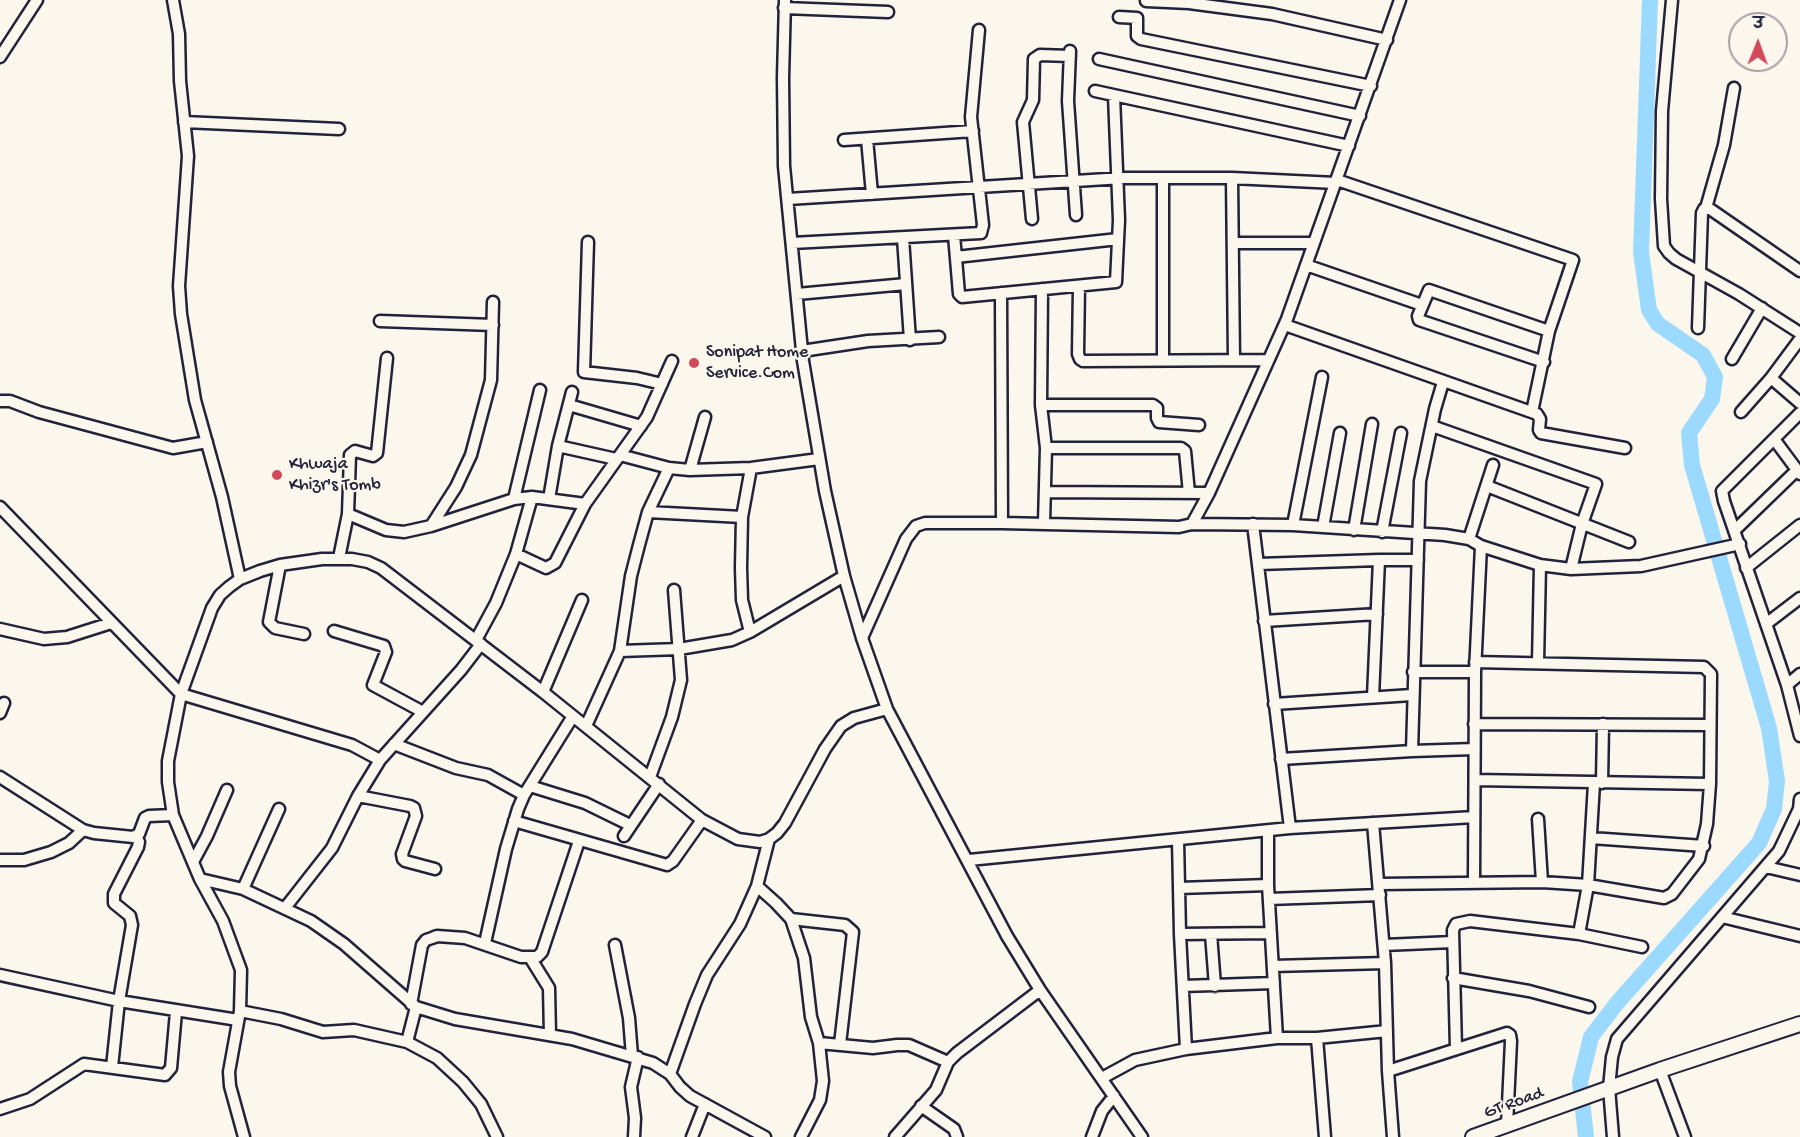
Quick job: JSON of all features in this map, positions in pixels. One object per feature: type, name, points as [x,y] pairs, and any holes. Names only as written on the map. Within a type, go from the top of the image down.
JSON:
[{"type":"main road","name":"GT Road","points":[[1473,1137],[1660,1070],[1800,1024]]},
{"type":"street","points":[[1,54],[37,0]]},
{"type":"street","points":[[173,0],[179,34],[180,81],[188,156],[179,286],[181,314],[195,400],[222,497],[240,579]]},
{"type":"street","points":[[1192,524],[1209,493],[1285,325],[1400,0]]},
{"type":"street","points":[[1672,0],[1662,111],[1662,236],[1664,246],[1669,253],[1800,333]]},
{"type":"street","points":[[1146,1],[1189,3],[1272,14],[1387,40]]},
{"type":"street","points":[[888,12],[785,4],[784,155],[802,351],[819,459],[844,576],[862,638],[887,709],[934,799],[969,860],[1007,936],[1040,990],[1142,1137]]},
{"type":"street","points":[[1119,16],[1137,18],[1137,36],[1141,39],[1371,86]]},
{"type":"street","points":[[792,243],[977,234],[982,231],[971,117],[979,30]]},
{"type":"street","points":[[1032,219],[1023,122],[1033,100],[1034,59],[1040,54],[1070,53],[1068,101],[1076,215]]},
{"type":"street","points":[[1099,59],[1360,116]]},
{"type":"street","points":[[1698,327],[1702,213],[1706,208],[1724,145],[1734,88]]},
{"type":"street","points":[[1095,91],[1349,146]]},
{"type":"street","points":[[954,235],[960,296],[1116,282],[1119,220],[1114,96]]},
{"type":"street","points":[[184,122],[339,129]]},
{"type":"street","points":[[844,140],[972,131]]},
{"type":"street","points":[[867,139],[872,194]]},
{"type":"street","points":[[788,199],[1117,178],[1232,178],[1336,182],[1572,259],[1573,263],[1549,332],[1532,412]]},
{"type":"street","points":[[1163,178],[1163,360]]},
{"type":"street","points":[[1232,178],[1234,360]]},
{"type":"street","points":[[1706,208],[1710,208],[1800,271]]},
{"type":"street","points":[[903,238],[910,339]]},
{"type":"street","points":[[956,257],[1118,239]]},
{"type":"street","points":[[588,242],[584,372],[637,378],[662,384]]},
{"type":"street","points":[[1233,243],[1314,243]]},
{"type":"street","points":[[1306,265],[1422,305]]},
{"type":"street","points":[[797,294],[906,284]]},
{"type":"street","points":[[1079,286],[1080,359],[1088,361],[1268,360]]},
{"type":"street","points":[[1042,289],[1041,405],[1046,448],[1044,523]]},
{"type":"street","points":[[1544,362],[1419,320],[1418,316],[1429,290],[1549,332]]},
{"type":"street","points":[[1001,293],[1002,523]]},
{"type":"street","points":[[431,526],[456,487],[471,455],[491,380],[493,302]]},
{"type":"street","points":[[1732,359],[1762,308]]},
{"type":"street","points":[[380,321],[493,325]]},
{"type":"street","points":[[1285,325],[1532,412],[1539,416],[1538,428],[1541,433],[1625,448]]},
{"type":"street","points":[[802,351],[868,341],[939,337]]},
{"type":"street","points":[[1741,412],[1771,378],[1800,339]]},
{"type":"street","points":[[339,558],[348,514],[351,453],[355,451],[373,456],[377,453],[387,358]]},
{"type":"street","points":[[516,554],[546,568],[552,566],[585,504],[647,417],[672,361]]},
{"type":"street","points":[[1293,525],[1322,377]]},
{"type":"street","points":[[1771,378],[1800,403]]},
{"type":"street","points":[[1412,751],[1420,481],[1443,382]]},
{"type":"street","points":[[514,499],[540,390]]},
{"type":"street","points":[[549,500],[558,446],[572,392]]},
{"type":"street","points":[[0,401],[10,401],[39,412],[173,448],[207,442]]},
{"type":"street","points":[[569,405],[641,426]]},
{"type":"street","points":[[1041,405],[1153,405],[1157,408],[1159,422],[1199,425]]},
{"type":"street","points":[[1800,413],[1722,491],[1735,530],[1734,545],[1746,568],[1766,624],[1787,685],[1800,736]]},
{"type":"street","points":[[690,470],[705,417]]},
{"type":"street","points":[[1354,530],[1372,424]]},
{"type":"street","points":[[1432,426],[1595,482],[1596,488],[1582,524],[1571,569]]},
{"type":"street","points":[[1323,527],[1340,433]]},
{"type":"street","points":[[1382,532],[1401,433]]},
{"type":"street","points":[[1735,530],[1798,472],[1773,439]]},
{"type":"street","points":[[558,446],[690,470],[752,468],[819,459]]},
{"type":"street","points":[[1046,448],[1181,448],[1185,451],[1189,493]]},
{"type":"street","points":[[1469,539],[1493,465]]},
{"type":"street","points":[[586,726],[620,651],[632,576],[648,512],[669,468]]},
{"type":"street","points":[[750,632],[742,600],[742,517],[752,468]]},
{"type":"street","points":[[1487,486],[1629,542]]},
{"type":"street","points":[[1045,492],[1209,493]]},
{"type":"street","points":[[348,514],[395,532],[431,526],[514,499],[532,497],[585,504]]},
{"type":"street","points":[[285,908],[332,848],[358,796],[380,760],[461,670],[479,642],[516,554],[532,497]]},
{"type":"street","points":[[0,507],[181,694],[352,746],[380,760]]},
{"type":"street","points":[[648,512],[742,517]]},
{"type":"street","points":[[862,638],[906,539],[916,525],[925,523],[1044,523],[1179,527],[1192,524],[1253,524],[1418,533],[1469,539],[1481,546],[1540,564],[1571,569],[1641,566],[1734,545]]},
{"type":"street","points":[[1253,524],[1290,828]]},
{"type":"street","points":[[1746,568],[1800,525]]},
{"type":"street","points":[[1474,882],[1475,667],[1481,546]]},
{"type":"street","points":[[243,1137],[229,1072],[239,1016],[242,983],[236,954],[223,921],[200,879],[173,815],[168,794],[168,761],[181,694],[212,608],[220,595],[240,579],[280,566],[339,558],[368,562],[381,568],[543,692],[702,820],[738,839],[760,842],[769,839],[785,823],[825,749],[841,726],[854,718],[887,709]]},
{"type":"street","points":[[1372,697],[1379,560]]},
{"type":"street","points":[[1259,564],[1418,560]]},
{"type":"street","points":[[1539,663],[1540,564]]},
{"type":"street","points":[[280,566],[270,622],[275,628],[304,634]]},
{"type":"street","points":[[620,651],[679,649],[732,640],[750,632],[844,576]]},
{"type":"street","points":[[624,836],[654,781],[679,692],[681,666],[674,590]]},
{"type":"street","points":[[1766,624],[1800,598]]},
{"type":"street","points":[[543,692],[582,600]]},
{"type":"street","points":[[1264,621],[1377,614]]},
{"type":"street","points":[[0,629],[44,639],[67,637],[111,623]]},
{"type":"street","points":[[334,631],[384,646],[386,652],[373,685],[423,712]]},
{"type":"street","points":[[1269,899],[1474,882],[1588,885],[1667,897],[1700,859],[1704,846],[1710,784],[1711,674],[1704,667],[1539,663],[1413,672]]},
{"type":"street","points":[[1787,685],[1800,674]]},
{"type":"street","points":[[1274,704],[1412,695]]},
{"type":"street","points":[[485,943],[514,821],[527,791],[573,716]]},
{"type":"street","points":[[1474,724],[1710,725]]},
{"type":"street","points":[[1579,934],[1588,885],[1603,724]]},
{"type":"street","points":[[394,744],[456,768],[488,775],[527,791],[585,803],[630,825]]},
{"type":"street","points":[[1281,759],[1474,749]]},
{"type":"street","points":[[0,777],[83,830],[106,835],[136,836]]},
{"type":"street","points":[[1475,780],[1710,784]]},
{"type":"street","points":[[193,862],[227,789]]},
{"type":"street","points":[[358,796],[414,808],[416,816],[402,857],[405,861],[435,869]]},
{"type":"street","points":[[1614,1137],[1604,1090],[1617,1039],[1779,851],[1800,805]]},
{"type":"street","points":[[243,889],[279,810]]},
{"type":"street","points":[[136,836],[145,818],[173,815]]},
{"type":"street","points":[[969,860],[1290,828],[1474,817]]},
{"type":"street","points":[[1538,819],[1542,882]]},
{"type":"street","points":[[514,821],[667,865],[676,858],[702,820]]},
{"type":"street","points":[[1373,823],[1384,945],[1388,1071],[1393,1137]]},
{"type":"street","points":[[0,860],[24,860],[51,852],[69,843],[83,830]]},
{"type":"street","points":[[1268,831],[1268,885],[1277,1038]]},
{"type":"street","points":[[112,1067],[119,1001],[132,919],[116,906],[114,894],[138,848],[139,843],[136,836]]},
{"type":"street","points":[[1591,838],[1704,846]]},
{"type":"street","points":[[670,1074],[707,975],[740,924],[757,886],[769,839]]},
{"type":"street","points":[[1178,840],[1186,1049]]},
{"type":"street","points":[[407,1042],[422,945],[426,940],[437,936],[450,936],[485,943],[521,957],[537,957],[542,952],[579,841]]},
{"type":"street","points":[[1766,867],[1800,875]]},
{"type":"street","points":[[200,879],[243,889],[285,908],[330,933],[414,1006],[455,1019],[572,1039],[635,1056],[659,1066],[670,1074],[685,1092],[758,1135]]},
{"type":"street","points":[[1179,888],[1268,885]]},
{"type":"street","points":[[757,886],[790,919],[804,958],[812,1017],[819,1043],[822,1090],[801,1137]]},
{"type":"street","points":[[1722,917],[1800,936]]},
{"type":"street","points":[[790,919],[845,926],[853,932],[840,1044]]},
{"type":"street","points":[[1456,1048],[1453,942],[1454,927],[1461,922],[1470,921],[1579,934],[1642,946]]},
{"type":"street","points":[[1180,934],[1271,933]]},
{"type":"street","points":[[1211,934],[1215,986]]},
{"type":"street","points":[[1384,945],[1453,942]]},
{"type":"street","points":[[615,945],[635,1056],[631,1087],[634,1137]]},
{"type":"street","points":[[531,958],[549,988],[550,1035]]},
{"type":"street","points":[[1273,966],[1385,963]]},
{"type":"street","points":[[0,975],[176,1012],[281,1019],[323,1032],[354,1030],[407,1042],[437,1058],[463,1082],[481,1104],[497,1137]]},
{"type":"street","points":[[1454,978],[1529,991],[1589,1007]]},
{"type":"street","points":[[1184,987],[1274,983]]},
{"type":"street","points":[[895,1137],[936,1090],[948,1062],[1040,990]]},
{"type":"street","points":[[0,1109],[30,1099],[84,1064],[161,1076],[171,1068],[176,1012]]},
{"type":"street","points":[[1102,1078],[1135,1059],[1186,1049],[1277,1038],[1317,1038],[1387,1031]]},
{"type":"street","points":[[1388,1071],[1503,1033],[1510,1035],[1508,1125]]},
{"type":"street","points":[[1317,1038],[1325,1137]]},
{"type":"street","points":[[819,1043],[873,1048],[909,1045],[948,1062]]},
{"type":"street","points":[[1660,1070],[1685,1137]]},
{"type":"street","points":[[1092,1137],[1102,1111],[1114,1096]]},
{"type":"street","points":[[692,1137],[705,1104]]},
{"type":"street","points":[[921,1106],[954,1130],[957,1137]]},
{"type":"waterway","points":[[1586,1137],[1580,1082],[1591,1037],[1617,1003],[1759,843],[1774,809],[1777,781],[1769,728],[1692,465],[1689,433],[1712,399],[1715,377],[1703,355],[1658,324],[1649,310],[1641,252],[1650,0]]},
{"type":"place","name":"Sonipat Home Service.Com","points":[[694,363]]},
{"type":"place","name":"Khwaja Khizr's Tomb","points":[[277,475]]}]
